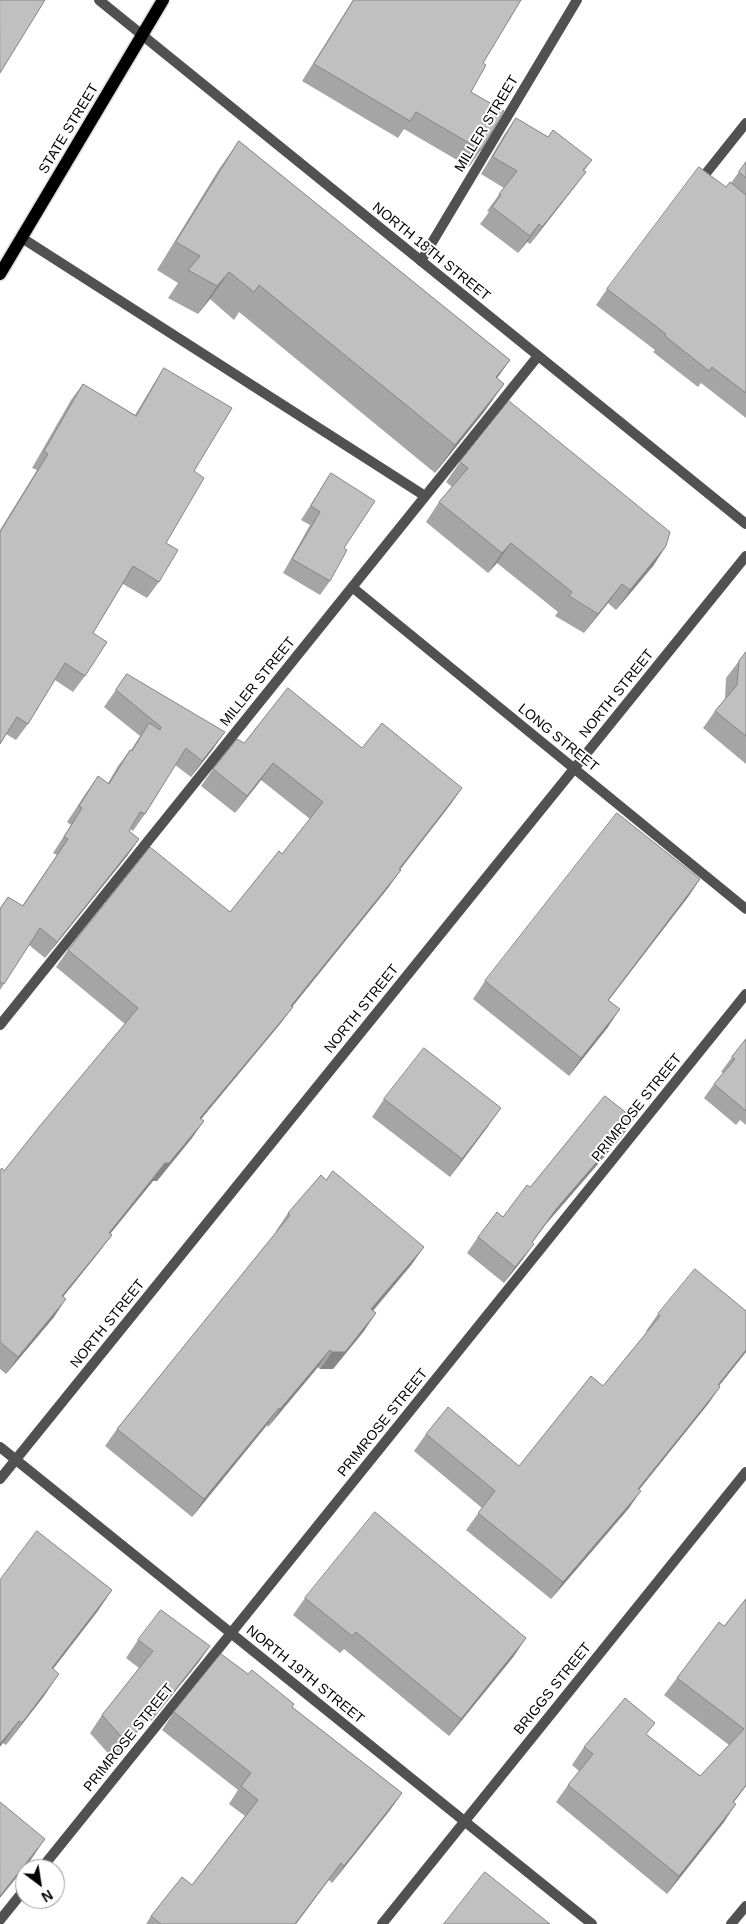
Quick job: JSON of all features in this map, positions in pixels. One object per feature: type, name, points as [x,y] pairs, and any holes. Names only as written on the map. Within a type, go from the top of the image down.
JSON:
[{"type":"main road","name":"STATE STREET","points":[[0,274],[163,0]]},
{"type":"street","name":"NORTH 18TH STREET","points":[[99,0],[746,524]]},
{"type":"street","name":"MILLER STREET","points":[[421,262],[577,0]]},
{"type":"street","points":[[717,189],[703,177],[746,123]]},
{"type":"street","points":[[22,238],[425,496]]},
{"type":"street","name":"MILLER STREET","points":[[0,1025],[538,356]]},
{"type":"street","name":"NORTH STREET","points":[[0,1480],[746,556]]},
{"type":"street","name":"LONG STREET","points":[[352,587],[746,909]]},
{"type":"street","name":"PRIMROSE STREET","points":[[49,1859],[746,994]]},
{"type":"street","name":"NORTH 19TH STREET","points":[[0,1447],[592,1924]]},
{"type":"street","name":"BRIGGS STREET","points":[[382,1924],[746,1472]]},
{"type":"street","points":[[0,1920],[15,1901]]},
{"type":"street","points":[[731,1924],[746,1906]]},
{"type":"building","points":[[0,0],[45,0],[0,73]]},
{"type":"building","points":[[354,0],[521,0],[483,63],[486,65],[471,92],[504,111],[481,150],[416,112],[410,121],[314,64]]},
{"type":"building","points":[[516,118],[548,137],[553,130],[592,160],[583,170],[586,172],[542,227],[539,224],[530,236],[492,207],[501,195],[499,194],[517,171],[493,157]]},
{"type":"building","points":[[239,141],[510,360],[496,377],[504,384],[455,445],[259,285],[254,292],[229,272],[217,286],[188,270],[200,256],[176,242]]},
{"type":"building","points":[[746,162],[746,178],[739,172]]},
{"type":"building","points":[[699,167],[726,187],[730,182],[746,195],[746,393],[712,367],[709,371],[665,336],[666,334],[607,289]]},
{"type":"building","points":[[164,368],[232,408],[194,471],[204,478],[166,543],[178,550],[159,582],[133,566],[93,633],[107,642],[85,676],[65,663],[28,724],[17,717],[0,744],[0,532],[48,454],[44,451],[83,384],[136,416]]},
{"type":"building","points":[[509,401],[670,532],[666,546],[630,590],[622,584],[598,614],[569,596],[572,592],[511,543],[502,553],[439,502],[468,468],[460,462]]},
{"type":"building","points":[[331,473],[375,501],[344,548],[347,550],[330,581],[292,559],[320,512],[311,506]]},
{"type":"building","points":[[746,652],[746,736],[715,711],[737,685],[739,661]]},
{"type":"building","points":[[127,674],[225,732],[202,761],[186,748],[145,814],[140,812],[129,831],[139,839],[57,942],[40,928],[4,984],[0,982],[0,909],[8,897],[23,906],[68,839],[64,837],[82,808],[79,806],[98,776],[109,784],[149,723],[160,730],[161,727],[116,690]]},
{"type":"building","points":[[288,688],[362,748],[382,723],[462,788],[399,869],[401,870],[291,1006],[293,1007],[200,1118],[204,1121],[169,1163],[165,1163],[109,1233],[112,1235],[62,1296],[66,1299],[18,1357],[0,1342],[0,1170],[2,1168],[4,1171],[138,1008],[68,950],[150,847],[230,912],[279,851],[282,854],[323,802],[273,763],[247,796],[213,769],[237,739],[244,743]]},
{"type":"building","points":[[617,813],[700,879],[608,1000],[620,1009],[581,1058],[485,981]]},
{"type":"building","points":[[746,1039],[746,1111],[714,1084],[735,1059],[732,1057]]},
{"type":"building","points":[[424,1048],[501,1108],[462,1159],[384,1099]]},
{"type":"building","points":[[605,1096],[634,1119],[557,1208],[532,1242],[534,1244],[515,1267],[478,1237],[497,1212],[503,1217],[527,1185],[530,1187]]},
{"type":"building","points":[[333,1171],[424,1247],[371,1309],[376,1313],[345,1352],[332,1352],[330,1350],[204,1499],[117,1429],[290,1215],[288,1213],[321,1175],[326,1180]]},
{"type":"building","points":[[695,1269],[746,1311],[746,1350],[718,1385],[720,1387],[638,1489],[641,1491],[563,1582],[478,1513],[495,1491],[426,1434],[448,1407],[519,1466],[591,1376],[603,1386],[660,1316],[658,1314]]},
{"type":"building","points":[[375,1512],[526,1638],[461,1719],[356,1632],[352,1636],[305,1598]]},
{"type":"building","points":[[37,1531],[112,1590],[52,1668],[59,1674],[22,1723],[19,1721],[0,1744],[0,1580]]},
{"type":"building","points":[[746,1599],[746,1785],[733,1802],[736,1804],[679,1876],[568,1785],[593,1754],[584,1747],[625,1698],[655,1723],[646,1734],[700,1776],[744,1729],[677,1678],[719,1622],[724,1626]]},
{"type":"building","points":[[161,1610],[210,1646],[164,1704],[160,1701],[127,1743],[102,1715],[153,1651],[138,1640]]},
{"type":"building","points":[[221,1654],[248,1674],[252,1670],[294,1704],[292,1707],[402,1793],[344,1866],[341,1863],[295,1924],[161,1924],[151,1916],[182,1877],[192,1885],[258,1800],[241,1786],[251,1773],[174,1712]]},
{"type":"building","points":[[0,1802],[45,1839],[29,1859],[15,1859],[15,1877],[0,1896]]},
{"type":"building","points":[[485,1872],[550,1924],[444,1924]]}]
